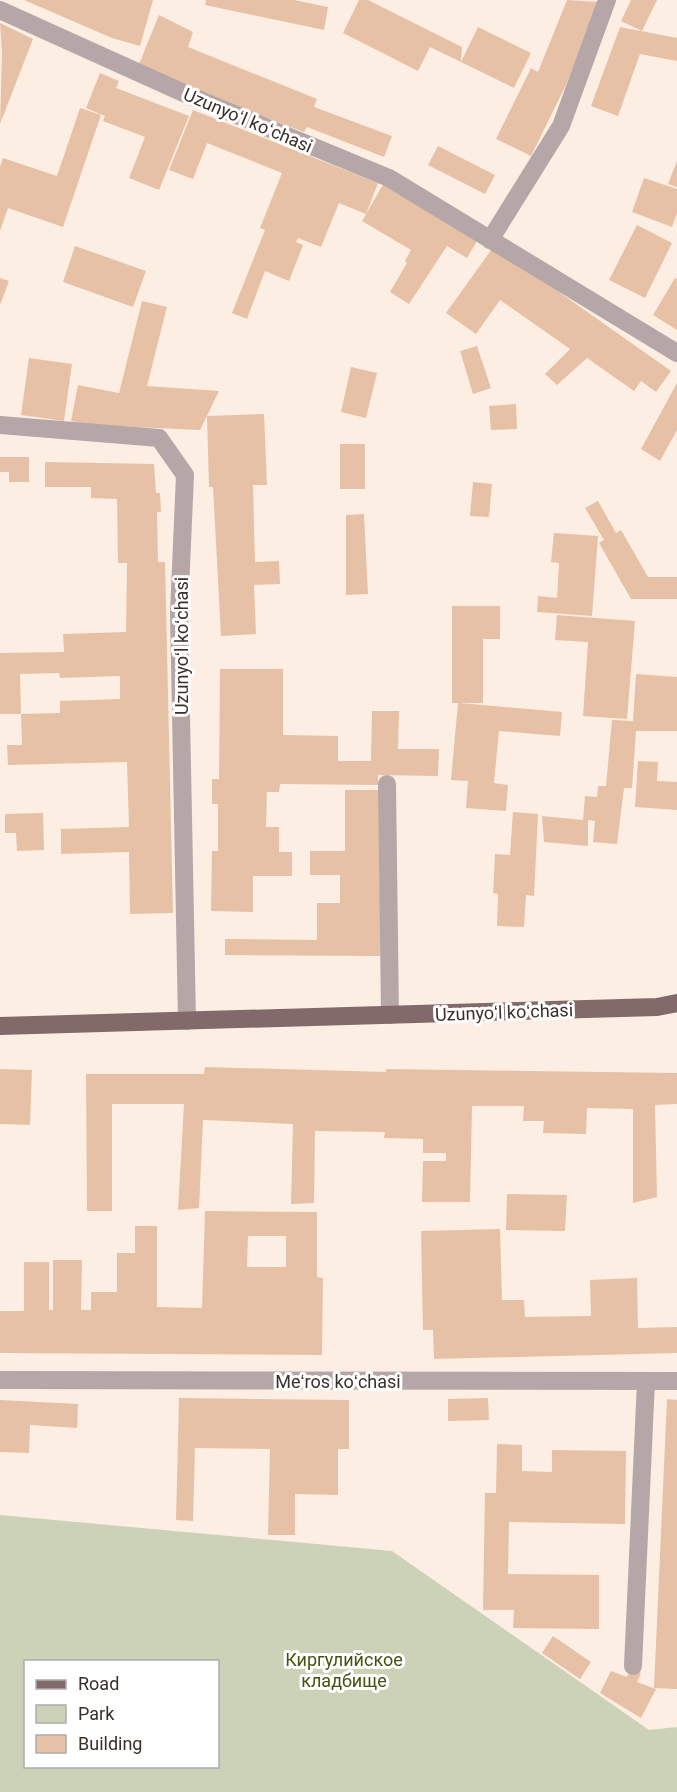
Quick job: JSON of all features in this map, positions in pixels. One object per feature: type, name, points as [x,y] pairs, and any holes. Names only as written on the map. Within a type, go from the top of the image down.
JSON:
[{"type":"main road","name":"Uzunyoʻl koʻchasi","points":[[0,1026],[657,1007],[677,1004]]},
{"type":"street","points":[[490,240],[561,126],[607,0]]},
{"type":"street","name":"Uzunyoʻl koʻchasi","points":[[0,10],[188,95],[389,178],[677,353]]},
{"type":"street","name":"Uzunyoʻl koʻchasi","points":[[0,425],[159,438],[185,475],[179,613],[187,1022]]},
{"type":"street","points":[[387,784],[390,1015]]},
{"type":"street","name":"Meʻros koʻchasi","points":[[0,1380],[677,1381]]},
{"type":"street","points":[[633,1666],[646,1381]]},
{"type":"green space","name":"Киргулийское кладбище","points":[[0,1515],[392,1551],[649,1730],[677,1727],[677,1792],[0,1792]]},
{"type":"building","points":[[24,0],[153,0],[140,46],[112,38]]},
{"type":"building","points":[[206,0],[294,0],[328,7],[324,30],[205,5]]},
{"type":"building","points":[[359,0],[368,0],[462,47],[461,62],[430,47],[418,71],[343,33]]},
{"type":"building","points":[[567,0],[599,2],[566,85],[531,156],[496,139],[531,68],[538,72]]},
{"type":"building","points":[[631,0],[657,0],[642,31],[621,21]]},
{"type":"building","points":[[159,15],[193,32],[188,47],[317,99],[314,107],[392,136],[384,157],[307,127],[304,132],[214,98],[139,64]]},
{"type":"building","points":[[0,23],[33,39],[0,124],[2,53]]},
{"type":"building","points":[[478,27],[531,53],[514,88],[461,62]]},
{"type":"building","points":[[620,27],[677,38],[677,61],[640,54],[618,116],[591,106]]},
{"type":"building","points":[[100,73],[119,81],[116,88],[189,116],[159,190],[129,178],[145,137],[103,121],[105,116],[86,108]]},
{"type":"building","points":[[80,108],[101,115],[63,227],[8,208],[0,231],[0,167],[3,158],[57,176]]},
{"type":"building","points":[[193,110],[378,183],[366,214],[339,203],[321,247],[298,238],[296,242],[303,245],[289,281],[265,271],[247,319],[232,313],[265,230],[260,228],[282,173],[207,143],[193,179],[169,170]]},
{"type":"building","points":[[438,146],[495,175],[485,194],[428,165]]},
{"type":"building","points":[[677,161],[677,187],[668,184]]},
{"type":"building","points":[[644,178],[677,189],[677,213],[672,227],[632,212]]},
{"type":"building","points":[[384,183],[480,236],[467,258],[447,246],[409,304],[390,292],[407,263],[405,261],[411,250],[362,221]]},
{"type":"building","points":[[637,225],[672,243],[645,298],[609,280]]},
{"type":"building","points":[[75,246],[146,271],[133,307],[63,282]]},
{"type":"building","points":[[494,246],[671,371],[656,392],[641,381],[634,391],[587,358],[557,385],[545,374],[570,349],[500,300],[476,334],[446,313]]},
{"type":"building","points":[[0,278],[9,281],[0,305]]},
{"type":"building","points":[[675,278],[677,279],[677,330],[653,315]]},
{"type":"building","points":[[142,301],[167,307],[147,386],[219,391],[200,430],[112,426],[112,429],[71,421],[78,385],[119,393]]},
{"type":"building","points":[[477,346],[491,388],[473,394],[460,351]]},
{"type":"building","points":[[29,358],[72,364],[64,421],[21,415]]},
{"type":"building","points":[[351,367],[377,373],[366,418],[341,412]]},
{"type":"building","points":[[677,383],[677,430],[660,461],[641,449]]},
{"type":"building","points":[[516,404],[517,429],[491,430],[489,406]]},
{"type":"building","points":[[264,414],[267,485],[253,485],[255,562],[279,561],[280,584],[254,585],[256,634],[221,636],[213,487],[209,487],[207,416]]},
{"type":"building","points":[[340,444],[365,444],[365,489],[340,489]]},
{"type":"building","points":[[0,457],[29,457],[29,482],[9,482],[9,472],[0,472]]},
{"type":"building","points":[[45,462],[154,464],[156,493],[160,493],[161,512],[157,512],[158,562],[165,562],[173,913],[130,914],[129,852],[61,854],[61,829],[129,827],[127,762],[8,765],[7,745],[22,745],[21,714],[0,714],[0,653],[64,652],[63,634],[126,632],[127,563],[118,563],[117,499],[91,498],[91,487],[45,487]],"holes":[[[59,673],[60,678],[120,676],[120,699],[60,701],[60,713],[21,714],[20,674]]]},
{"type":"building","points":[[473,482],[492,484],[489,517],[470,516]]},
{"type":"building","points":[[598,501],[616,533],[621,530],[648,577],[677,577],[677,599],[631,599],[599,543],[604,540],[585,508]]},
{"type":"building","points":[[364,514],[368,594],[346,595],[346,515]]},
{"type":"building","points":[[554,533],[598,536],[592,616],[537,612],[538,596],[557,598],[559,563],[551,562]]},
{"type":"building","points":[[452,606],[500,606],[500,639],[483,639],[483,703],[460,703],[562,712],[560,736],[499,731],[494,783],[508,785],[506,811],[466,808],[468,781],[451,780],[458,703],[452,703]]},
{"type":"building","points":[[557,615],[635,621],[627,719],[583,716],[588,642],[555,640]]},
{"type":"building","points":[[220,669],[283,669],[283,735],[338,736],[338,761],[371,761],[372,711],[399,711],[398,749],[439,749],[438,776],[378,775],[378,785],[280,784],[279,792],[267,792],[266,827],[279,827],[279,852],[292,852],[292,876],[253,876],[253,912],[211,911],[212,851],[218,851],[218,804],[212,804],[212,779],[219,779]]},
{"type":"building","points":[[636,674],[677,677],[677,731],[636,731],[632,788],[624,788],[617,844],[593,842],[595,821],[588,820],[588,846],[544,842],[542,816],[583,820],[585,796],[597,797],[598,786],[606,786],[612,720],[633,721]]},
{"type":"building","points":[[638,761],[658,762],[657,781],[677,782],[677,810],[635,807]]},
{"type":"building","points":[[345,790],[382,790],[380,956],[225,955],[225,939],[317,940],[317,903],[340,903],[340,875],[310,875],[310,851],[345,851]]},
{"type":"building","points":[[513,812],[538,814],[534,896],[526,895],[524,927],[497,926],[498,894],[493,893],[495,854],[510,855]]},
{"type":"building","points":[[43,813],[44,850],[17,851],[16,833],[5,833],[5,814]]},
{"type":"building","points":[[205,1067],[386,1072],[386,1069],[677,1073],[677,1104],[655,1105],[657,1197],[633,1203],[633,1109],[587,1108],[586,1134],[543,1133],[544,1121],[523,1121],[524,1106],[472,1106],[470,1202],[422,1202],[423,1161],[446,1161],[446,1153],[423,1153],[423,1139],[384,1138],[385,1132],[315,1131],[314,1203],[291,1204],[293,1124],[203,1120],[199,1208],[178,1210],[184,1104],[112,1104],[112,1211],[87,1211],[86,1074],[204,1074]]},
{"type":"building","points":[[0,1069],[32,1070],[30,1125],[0,1124]]},
{"type":"building","points":[[507,1194],[567,1195],[565,1231],[506,1230]]},
{"type":"building","points":[[205,1211],[317,1212],[317,1277],[323,1278],[322,1355],[0,1353],[0,1311],[24,1311],[24,1262],[49,1262],[49,1310],[53,1310],[53,1260],[82,1260],[81,1310],[91,1310],[91,1292],[117,1292],[117,1253],[135,1253],[135,1226],[157,1226],[157,1307],[202,1308]],"holes":[[[248,1236],[286,1236],[286,1267],[247,1267]]]},
{"type":"building","points":[[500,1229],[502,1300],[524,1300],[525,1317],[591,1316],[590,1280],[637,1278],[638,1328],[677,1327],[677,1353],[434,1359],[433,1330],[423,1330],[421,1231]]},
{"type":"building","points":[[179,1398],[349,1400],[349,1449],[338,1449],[338,1495],[295,1494],[295,1535],[268,1535],[270,1449],[195,1448],[193,1521],[176,1520]]},
{"type":"building","points":[[488,1398],[489,1420],[448,1421],[448,1399]]},
{"type":"building","points":[[667,1399],[677,1400],[677,1689],[654,1688]]},
{"type":"building","points":[[0,1400],[78,1404],[77,1428],[30,1425],[29,1453],[0,1452]]},
{"type":"building","points":[[497,1444],[522,1445],[522,1471],[552,1472],[552,1450],[626,1451],[625,1524],[509,1522],[508,1574],[599,1575],[599,1629],[513,1628],[514,1610],[483,1610],[485,1493],[496,1493]]},
{"type":"building","points":[[553,1636],[591,1662],[580,1679],[542,1653]]},
{"type":"building","points":[[631,1668],[641,1673],[637,1682],[656,1689],[641,1718],[600,1693],[611,1671],[627,1677]]}]
